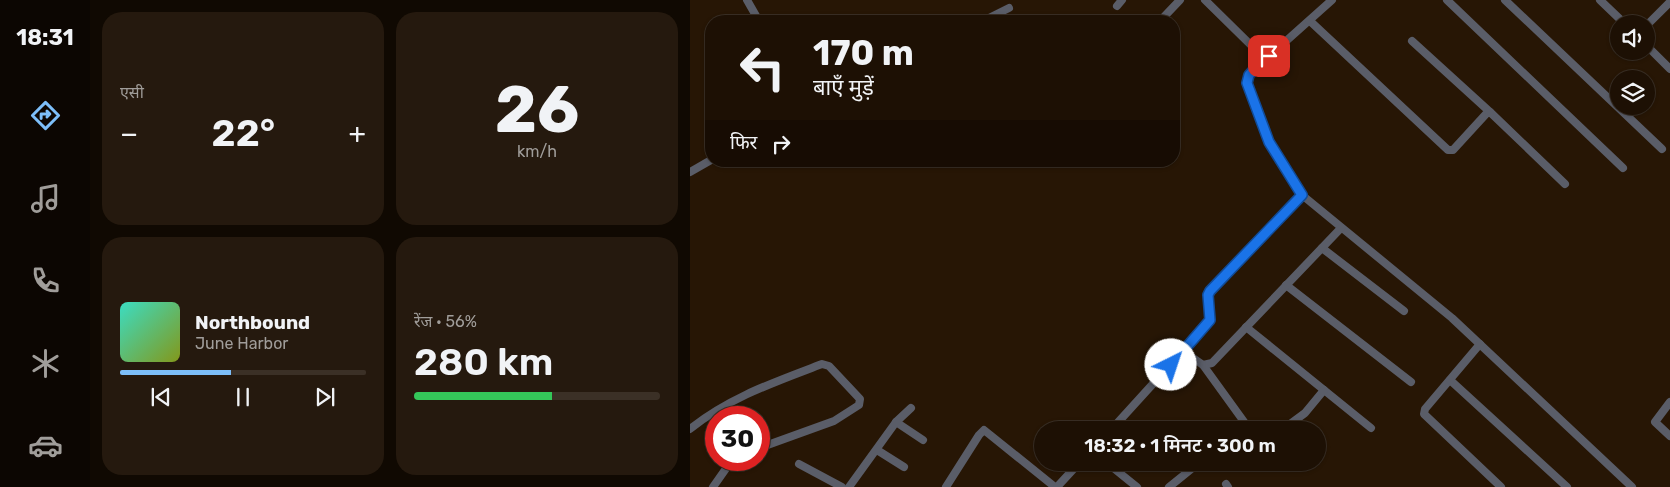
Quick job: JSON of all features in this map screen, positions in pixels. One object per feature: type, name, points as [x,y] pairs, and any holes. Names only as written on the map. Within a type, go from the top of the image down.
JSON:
[{"type":"street","points":[[747,0],[755,15]]},
{"type":"street","points":[[1166,15],[1180,0]]},
{"type":"street","points":[[1205,0],[1265,57]]},
{"type":"street","points":[[1332,0],[1273,54],[1265,57],[1249,75],[1247,83],[1269,142],[1302,195],[1439,306],[1630,486]]},
{"type":"street","points":[[1447,0],[1623,168]]},
{"type":"street","points":[[1505,0],[1662,149]]},
{"type":"street","points":[[1600,0],[1616,15]]},
{"type":"street","points":[[1655,17],[1670,2]]},
{"type":"street","points":[[995,15],[1009,8]]},
{"type":"street","points":[[1310,21],[1448,150],[1453,150],[1490,112]]},
{"type":"street","points":[[1412,41],[1565,184]]},
{"type":"street","points":[[1655,54],[1670,68]]},
{"type":"street","points":[[690,172],[705,163]]},
{"type":"street","points":[[1119,421],[1210,320],[1208,295],[1210,291],[1302,195]]},
{"type":"street","points":[[1204,365],[1212,363],[1341,228]]},
{"type":"street","points":[[1322,248],[1404,311]]},
{"type":"street","points":[[1286,285],[1411,382]]},
{"type":"street","points":[[1246,326],[1371,428]]},
{"type":"street","points":[[1480,344],[1425,409],[1424,414],[1501,487]]},
{"type":"street","points":[[1183,351],[1204,365],[1244,421]]},
{"type":"street","points":[[720,406],[756,388],[822,364],[829,366],[860,399],[860,404],[834,421],[770,444]]},
{"type":"street","points":[[1450,380],[1567,487]]},
{"type":"street","points":[[1294,421],[1304,413],[1324,390]]},
{"type":"street","points":[[1670,402],[1655,422],[1670,436]]},
{"type":"street","points":[[848,487],[896,422],[911,408]]},
{"type":"street","points":[[690,429],[705,417]]},
{"type":"street","points":[[896,422],[923,440]]},
{"type":"street","points":[[946,487],[984,430],[1056,487],[1071,471]]},
{"type":"street","points":[[877,450],[904,468]]},
{"type":"street","points":[[799,464],[842,487]]},
{"type":"street","points":[[713,487],[724,471]]},
{"type":"street","points":[[1117,471],[1137,487]]},
{"type":"street","points":[[1169,487],[1189,471]]},
{"type":"route","points":[[1171,365],[1208,324],[1212,316],[1208,300],[1210,291],[1302,195],[1295,187],[1269,142],[1260,123],[1247,83],[1249,75],[1265,57],[1269,56]]}]
